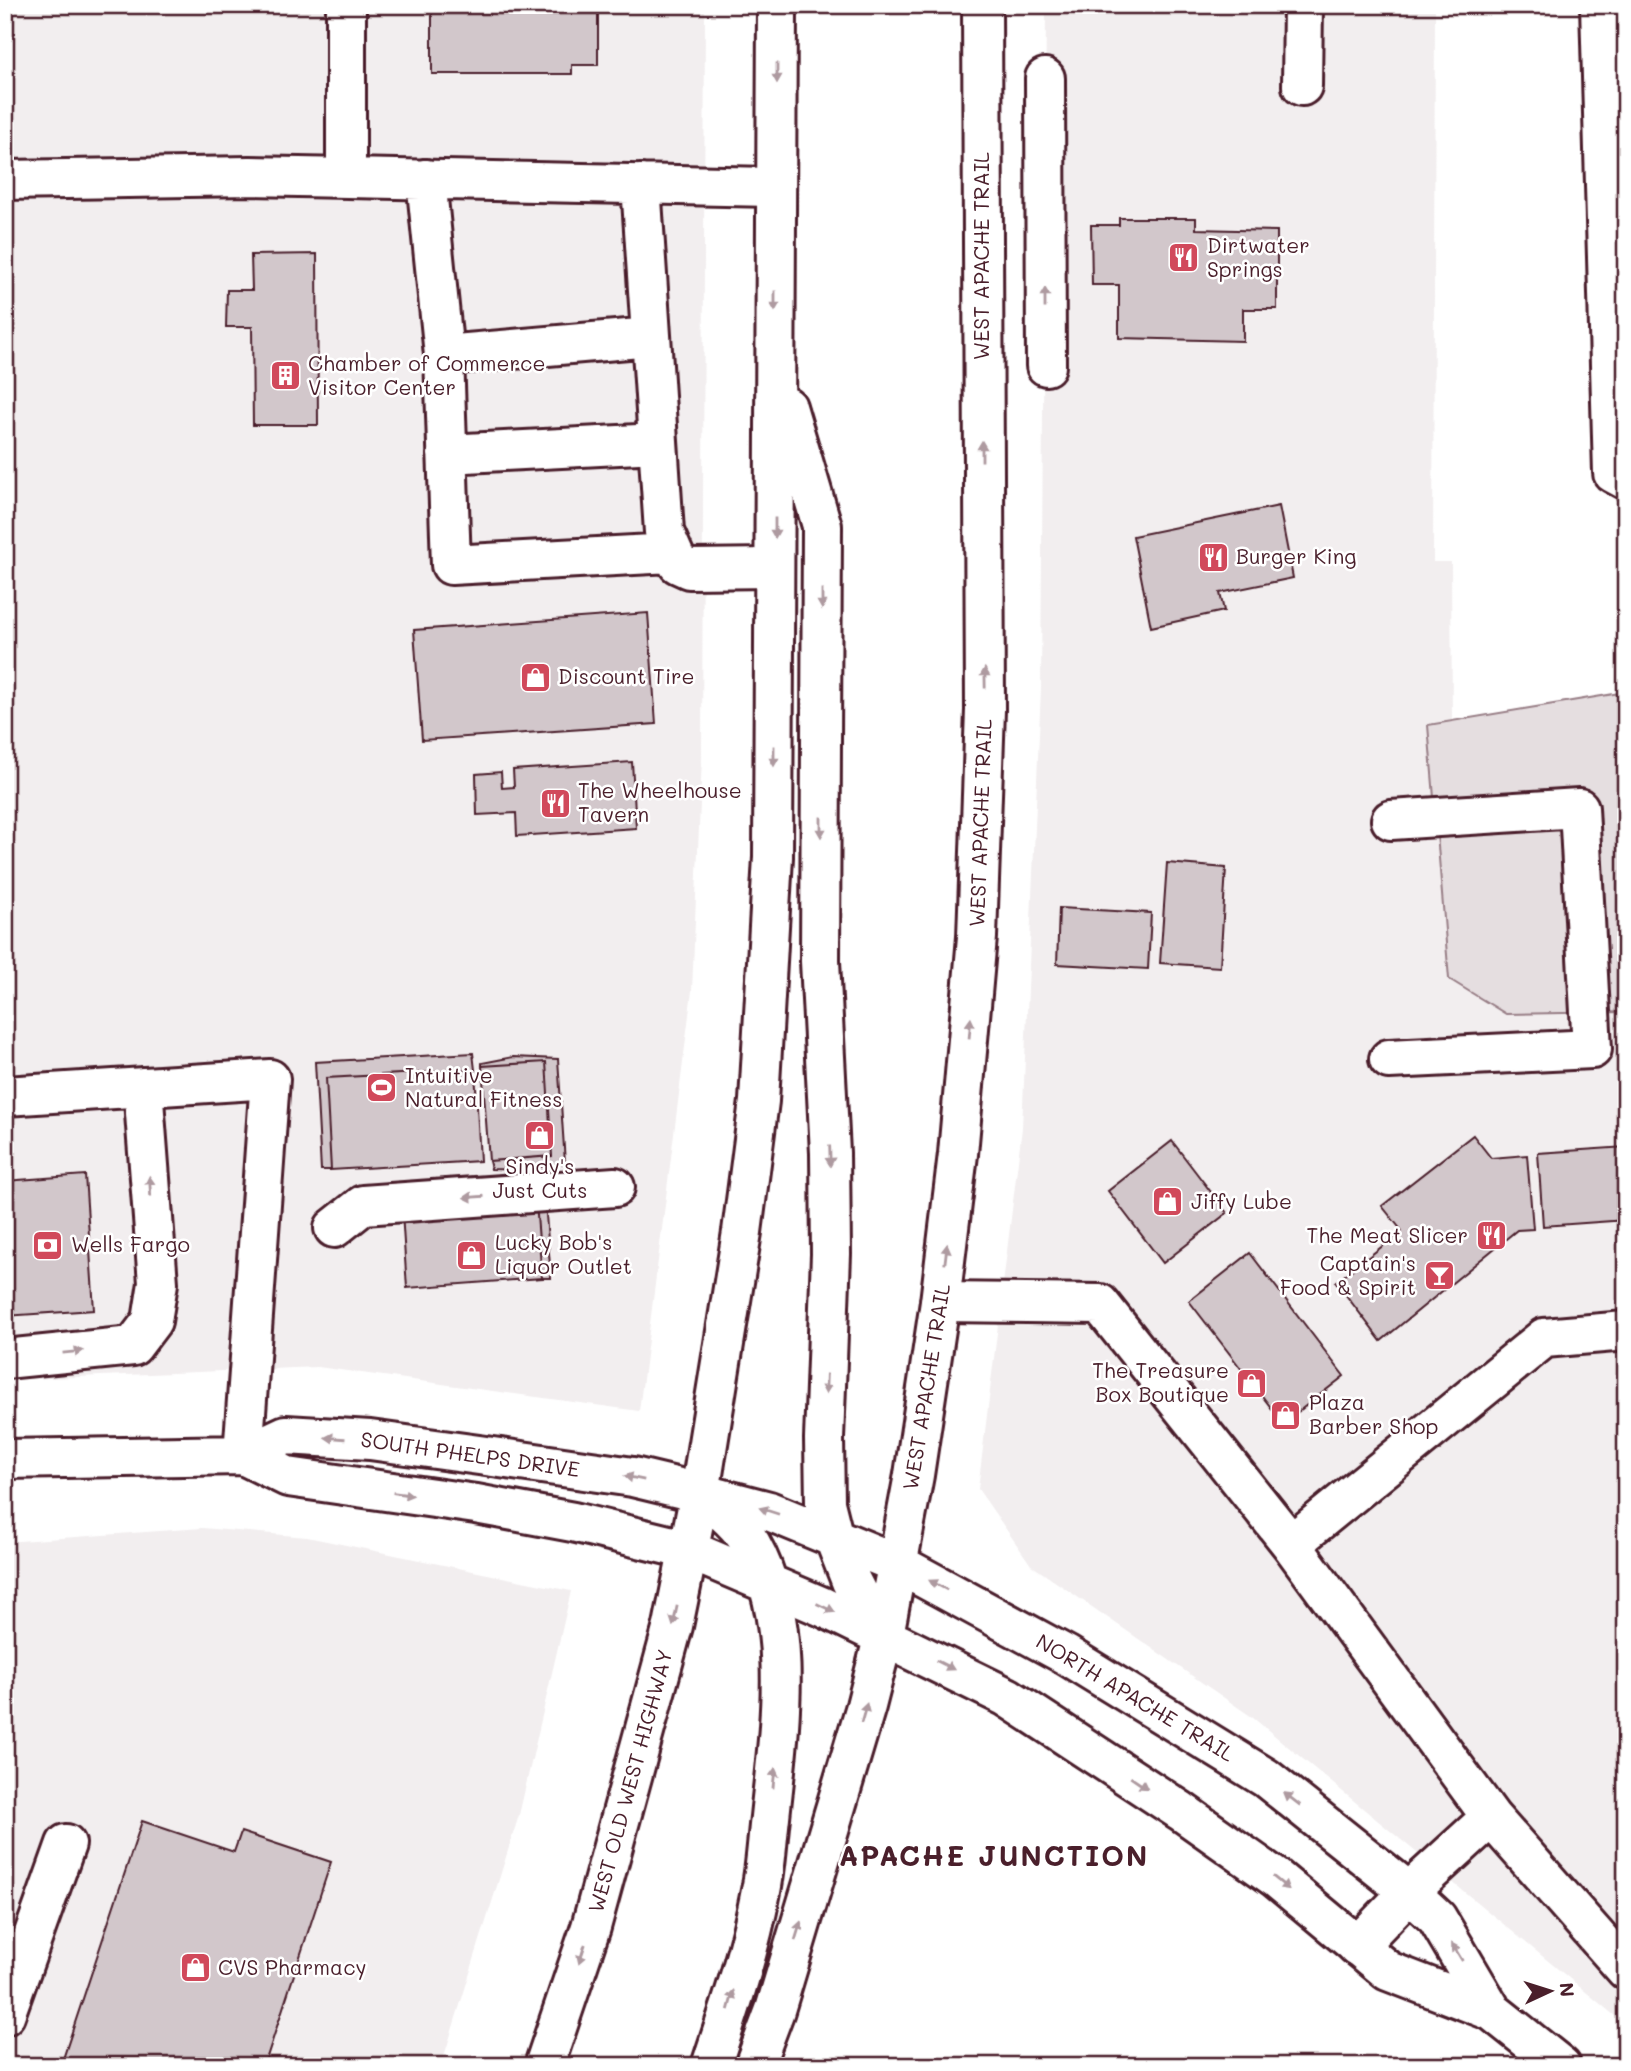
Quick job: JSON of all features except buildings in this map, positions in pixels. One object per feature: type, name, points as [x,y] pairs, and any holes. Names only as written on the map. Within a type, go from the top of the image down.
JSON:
[{"type":"main road","points":[[346,5],[346,177]]},
{"type":"main road","points":[[712,2066],[761,1891],[775,1768],[779,1680],[776,1622],[768,1582],[750,1543],[731,1519],[700,1493],[742,1232],[759,1101],[773,857],[778,5]]},
{"type":"main road","name":"WEST APACHE TRAIL","points":[[884,1635],[940,1303],[970,1022],[982,847],[985,709],[982,5]]},
{"type":"main road","points":[[1302,86],[1303,5]]},
{"type":"main road","points":[[1600,5],[1613,473],[1626,480]]},
{"type":"main road","points":[[1045,78],[1045,366]]},
{"type":"main road","points":[[5,180],[346,177],[776,187]]},
{"type":"main road","points":[[426,179],[444,355],[450,565],[671,552]]},
{"type":"main road","points":[[641,184],[664,532],[678,564],[690,569],[774,568]]},
{"type":"main road","points":[[444,355],[651,337]]},
{"type":"main road","points":[[754,2066],[779,1997],[866,1706],[884,1635],[862,1602],[833,1535],[825,1503],[824,1439],[831,1254],[830,1153],[820,961],[822,526],[775,366]]},
{"type":"main road","points":[[447,454],[657,443]]},
{"type":"main road","points":[[1389,1059],[1592,1049],[1579,808],[1391,820]]},
{"type":"main road","points":[[5,1096],[270,1079],[243,1455]]},
{"type":"main road","points":[[5,1359],[133,1346],[152,1321],[158,1283],[143,1087]]},
{"type":"main road","points":[[334,1228],[363,1205],[615,1187]]},
{"type":"main road","points":[[940,1303],[1100,1304],[1291,1544],[1491,1817],[1626,1970]]},
{"type":"main road","points":[[1291,1544],[1544,1338],[1626,1331]]},
{"type":"main road","name":"SOUTH PHELPS DRIVE","points":[[5,1459],[243,1455],[286,1435],[370,1440],[633,1477],[700,1493]]},
{"type":"main road","name":"SOUTH PHELPS DRIVE","points":[[243,1455],[288,1477],[573,1522],[689,1550]]},
{"type":"main road","name":"NORTH APACHE TRAIL","points":[[700,1493],[769,1511],[898,1563],[1066,1655],[1266,1778],[1409,1892],[1437,1918],[1492,2011]]},
{"type":"main road","name":"WEST OLD WEST HIGHWAY","points":[[544,2066],[591,1927],[628,1797],[673,1626],[700,1493]]},
{"type":"main road","name":"NORTH APACHE TRAIL","points":[[689,1550],[768,1582],[884,1635],[1007,1697],[1088,1748],[1276,1878],[1388,1971],[1492,2011],[1561,2066]]},
{"type":"main road","points":[[1357,1946],[1409,1892],[1491,1817]]},
{"type":"main road","points":[[5,2015],[66,1844]]},
{"type":"shaded area","points":[[5,5],[705,5],[702,757],[692,991],[639,1411],[318,1367],[5,1380]]},
{"type":"shaded area","points":[[1046,5],[1435,5],[1433,562],[1451,562],[1452,720],[1429,725],[1506,1014],[1626,1012],[1626,2025],[1252,1717],[1031,1565],[978,1489],[1022,1128],[1041,688]]},
{"type":"shaded area","points":[[1626,692],[1626,1012],[1506,1014],[1449,979],[1428,725]]},
{"type":"shaded area","points":[[202,1528],[307,1537],[571,1591],[519,1815],[441,2066],[5,2066],[5,1542]]},
{"type":"place","name":"Dirtwater Springs","points":[[1184,258]]},
{"type":"place","name":"Chamber of Commerce Visitor Center","points":[[285,376]]},
{"type":"place","name":"Burger King","points":[[1213,557]]},
{"type":"place","name":"Discount Tire","points":[[535,677]]},
{"type":"place","name":"The Wheelhouse Tavern","points":[[555,803]]},
{"type":"place","name":"Intuitive Natural Fitness","points":[[382,1088]]},
{"type":"place","name":"Sindy's Just Cuts","points":[[540,1135]]},
{"type":"place","name":"Jiffy Lube","points":[[1168,1202]]},
{"type":"place","name":"The Meat Slicer","points":[[1491,1236]]},
{"type":"place","name":"Wells Fargo","points":[[48,1245]]},
{"type":"place","name":"Lucky Bob's Liquor Outlet","points":[[472,1255]]},
{"type":"place","name":"Captain's Food & Spirit","points":[[1439,1276]]},
{"type":"place","name":"The Treasure Box Boutique","points":[[1252,1383]]},
{"type":"place","name":"Plaza Barber Shop","points":[[1286,1415]]},
{"type":"place","name":"CVS Pharmacy","points":[[195,1968]]},
{"type":"district","name":"APACHE JUNCTION","points":[[994,1856]]}]
